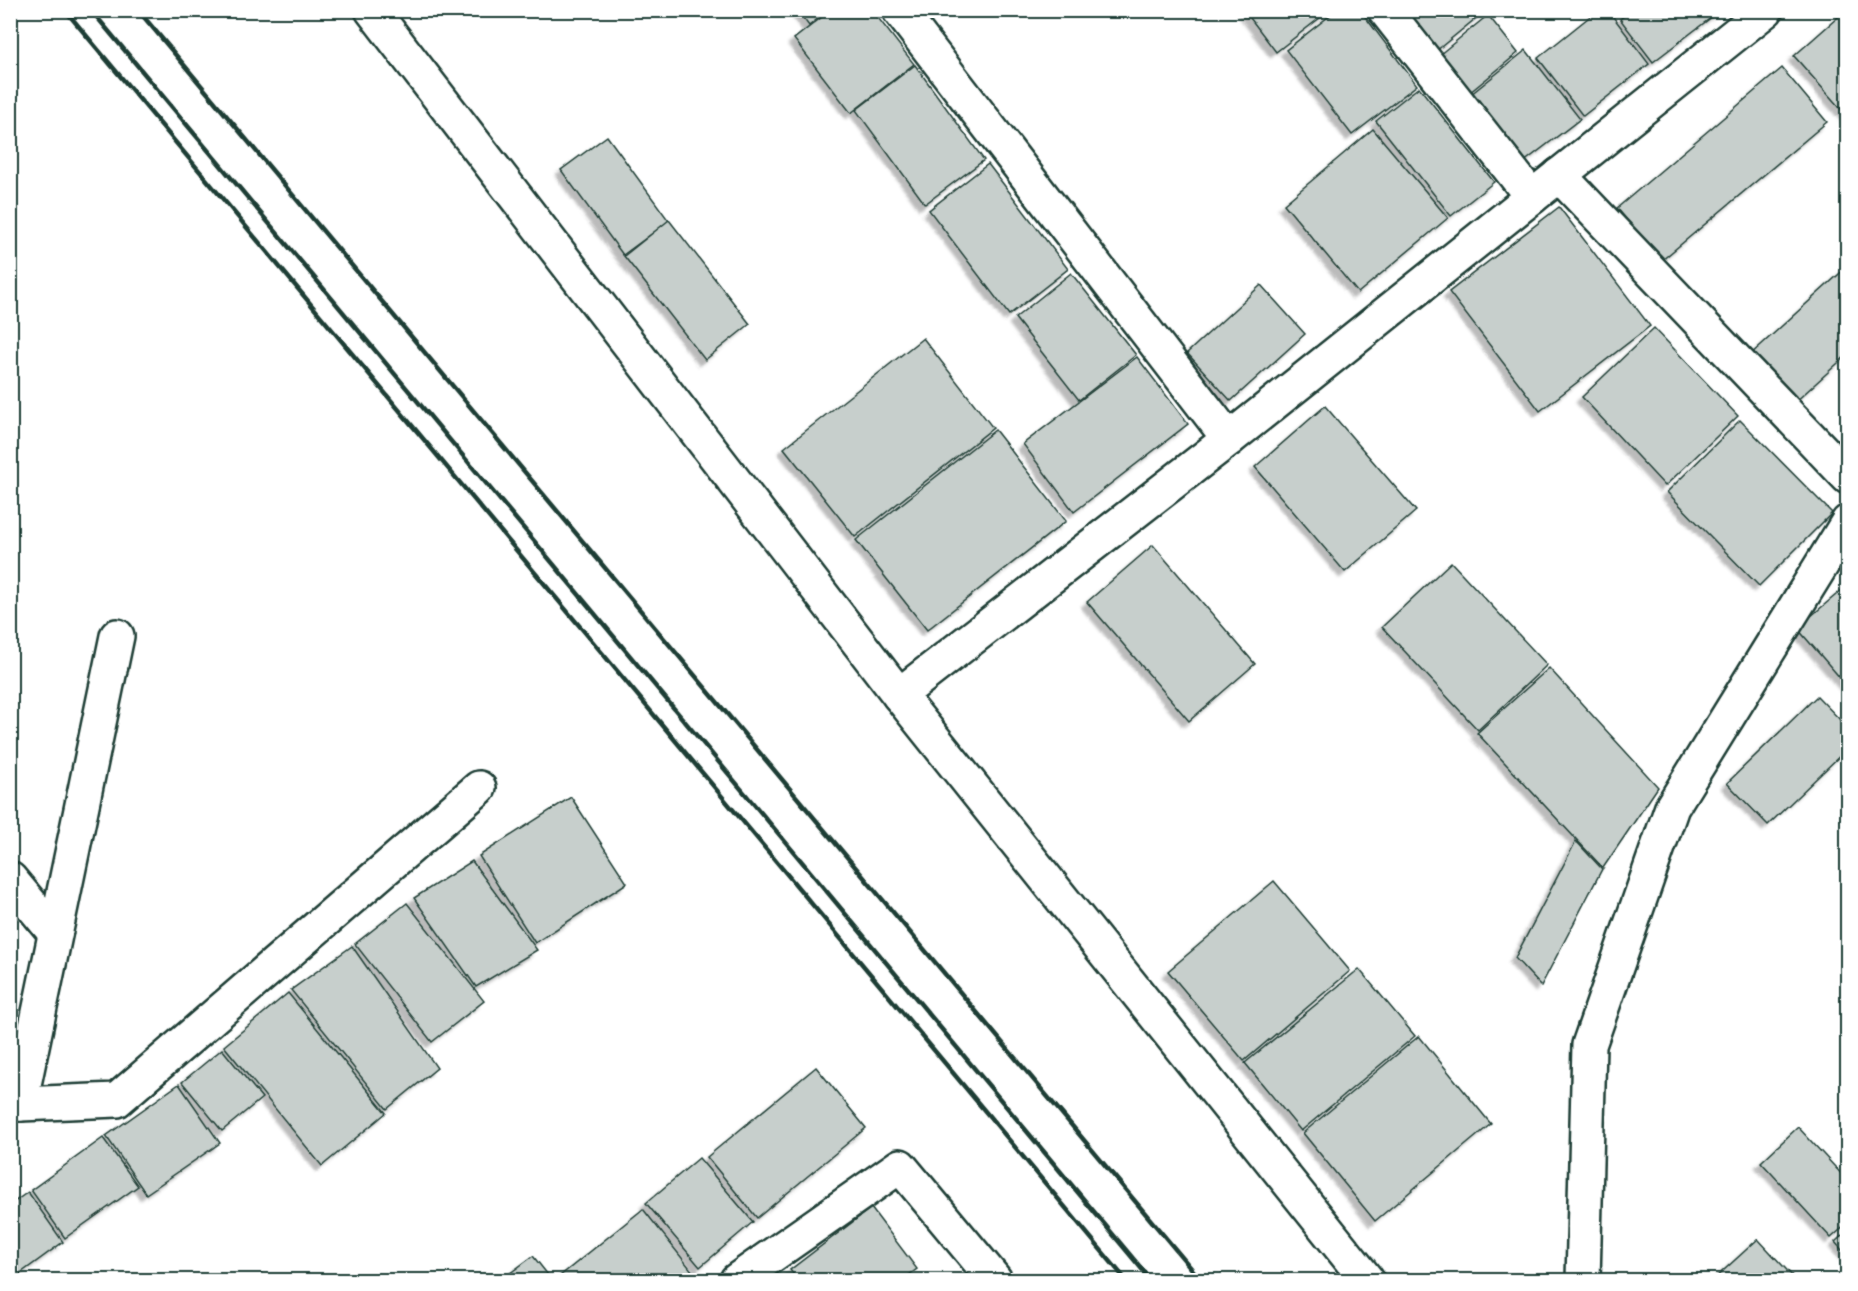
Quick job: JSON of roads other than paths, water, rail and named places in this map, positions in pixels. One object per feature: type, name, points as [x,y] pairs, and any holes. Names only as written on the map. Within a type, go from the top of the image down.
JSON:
[{"type":"street","points":[[372,10],[899,695],[1367,1281]]},
{"type":"street","points":[[899,10],[1229,439]]},
{"type":"street","points":[[1385,10],[1532,197]]},
{"type":"street","points":[[899,695],[1229,439],[1766,10]]},
{"type":"street","points":[[1559,175],[1848,477]]},
{"type":"street","points":[[1583,1281],[1589,1045],[1672,807],[1848,522]]},
{"type":"street","points":[[117,636],[56,933],[15,1108],[117,1100],[479,788]]},
{"type":"street","points":[[10,879],[56,933]]},
{"type":"street","points":[[737,1281],[900,1166],[995,1281]]},
{"type":"railway","points":[[65,10],[1126,1280]]},
{"type":"railway","points":[[91,10],[1151,1280]]},
{"type":"railway","points":[[138,10],[1201,1280]]}]
